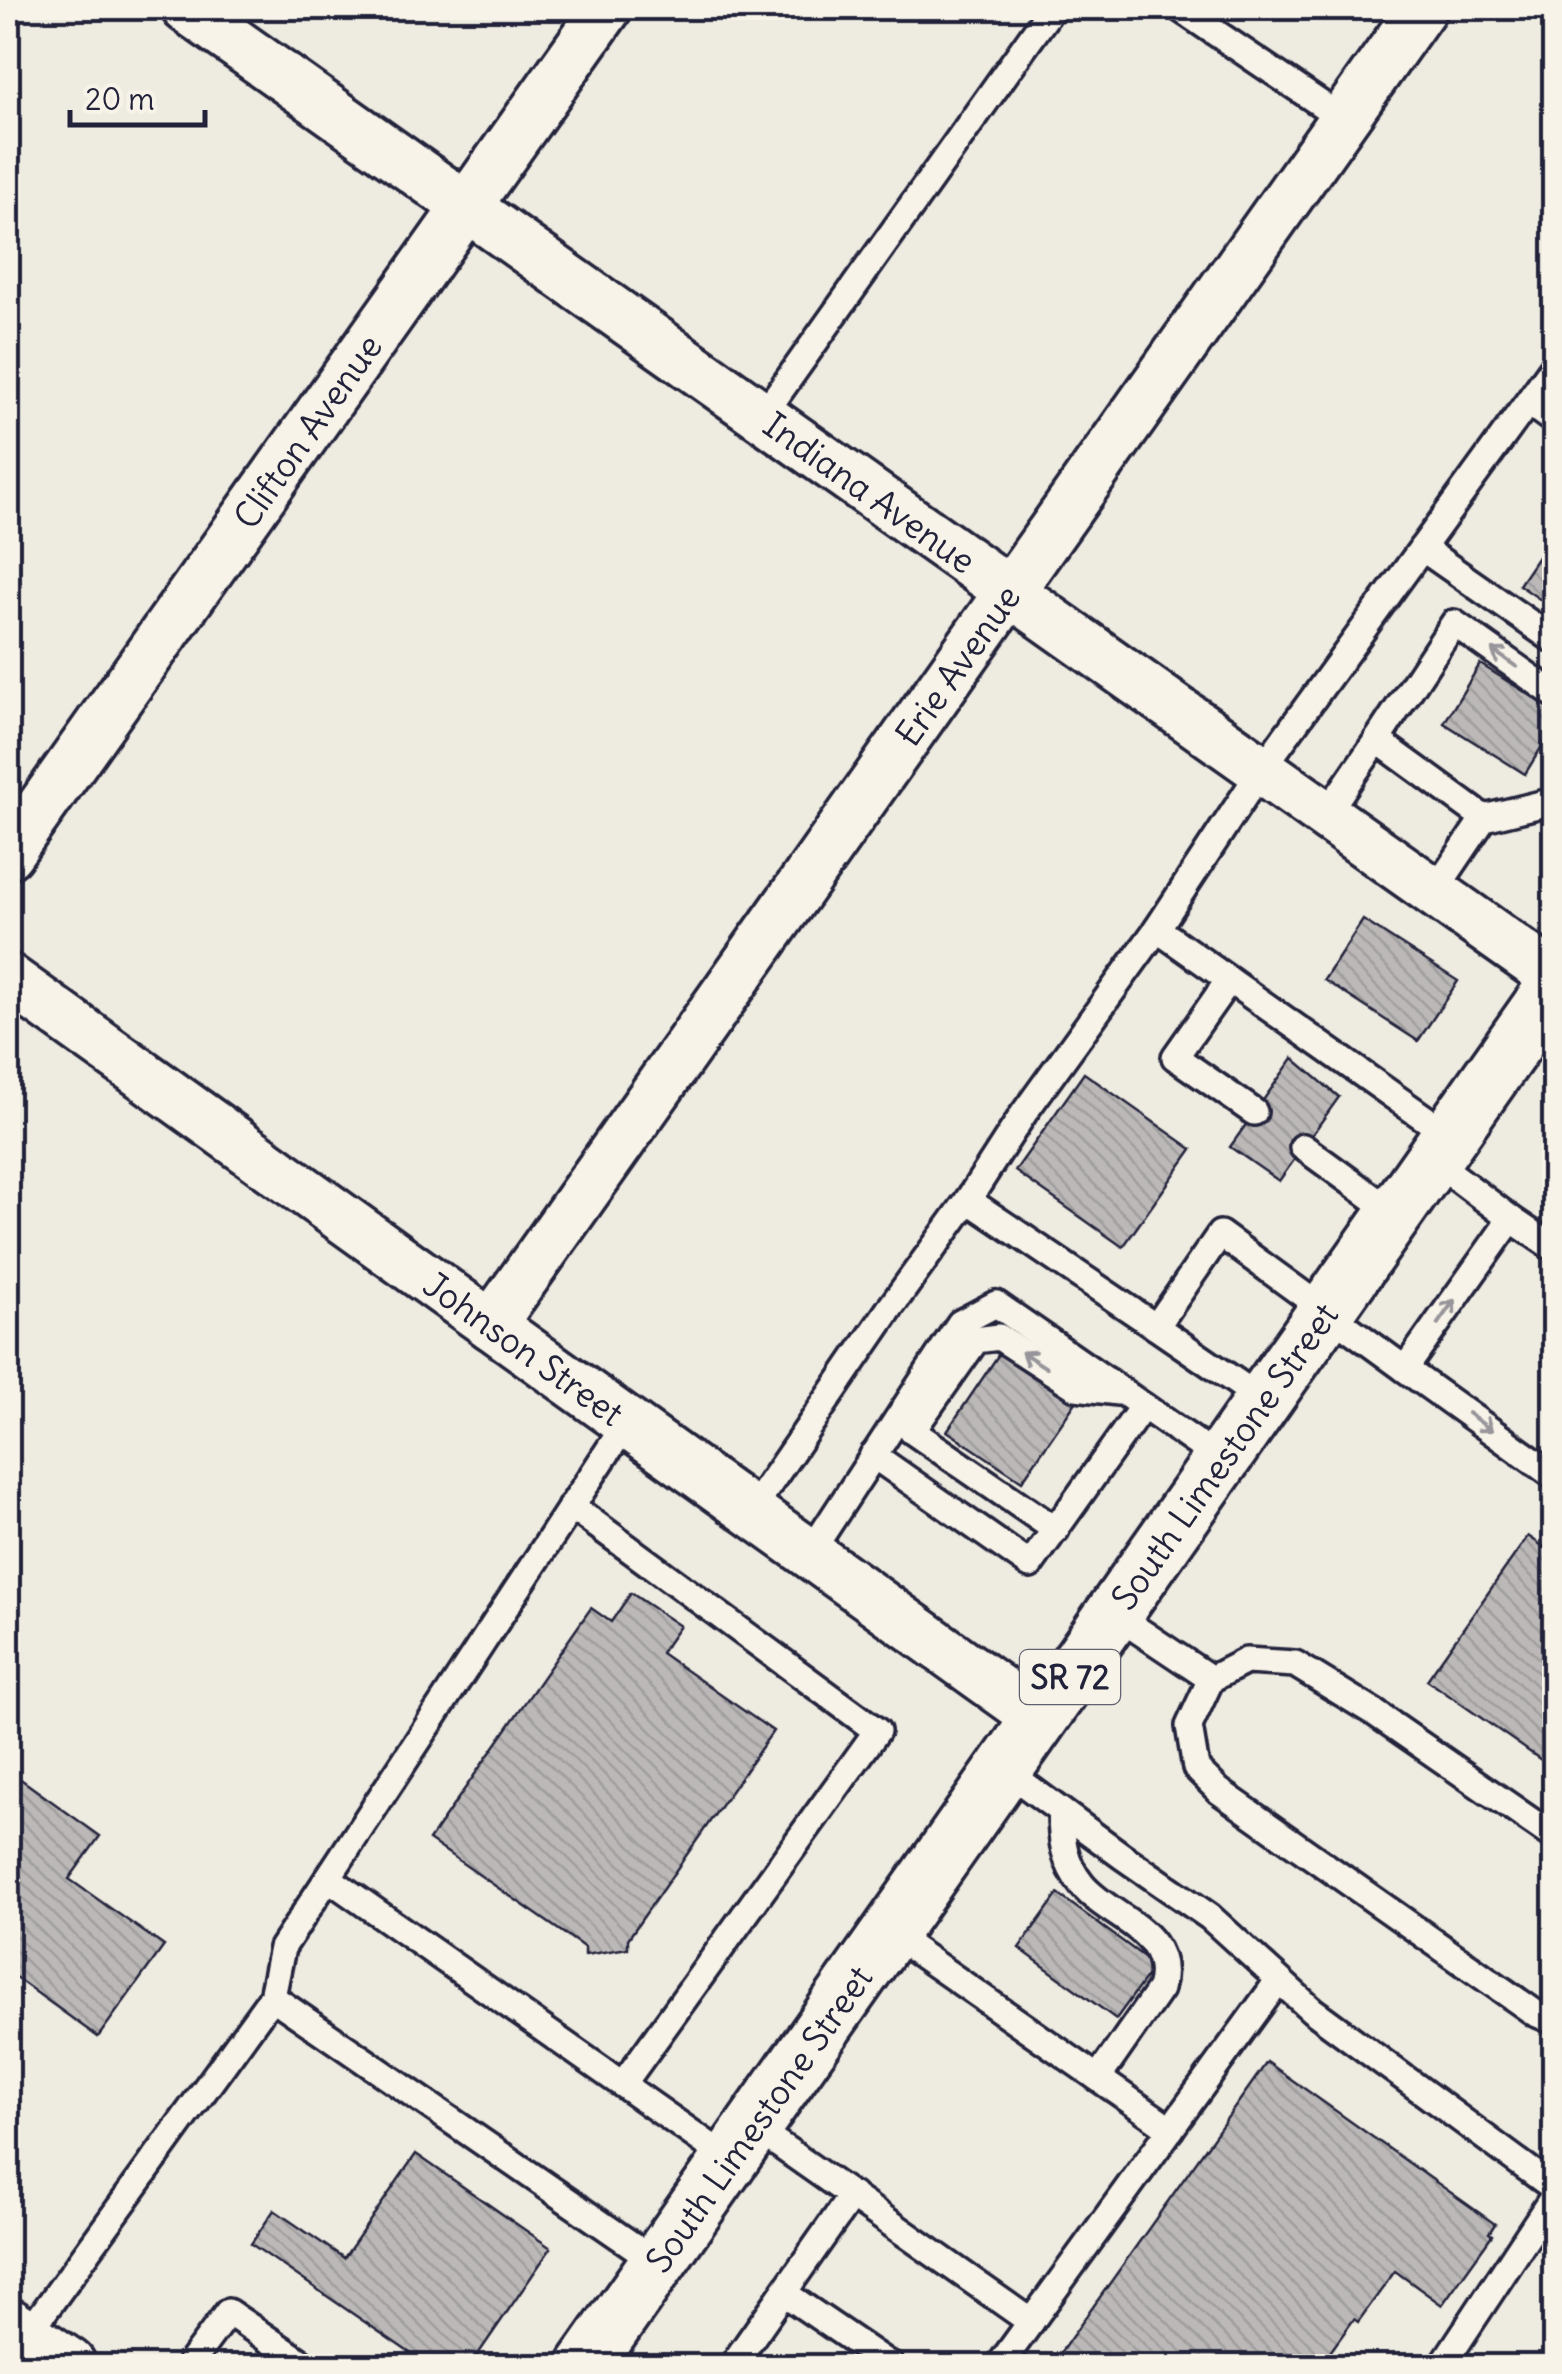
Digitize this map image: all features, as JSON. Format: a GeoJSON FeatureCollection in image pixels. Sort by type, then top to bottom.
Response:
{"type":"FeatureCollection","features":[{"type":"Feature","properties":{"kind":"main road","name":"South Limestone Street"},"geometry":{"type":"LineString","coordinates":[[585,2366],[1554,987]]}},
{"type":"Feature","properties":{"kind":"street","name":"Indiana Avenue"},"geometry":{"type":"LineString","coordinates":[[186,8],[1554,977]]}},
{"type":"Feature","properties":{"kind":"street","name":"Clifton Avenue"},"geometry":{"type":"LineString","coordinates":[[8,854],[607,8]]}},
{"type":"Feature","properties":{"kind":"street","name":"Erie Avenue"},"geometry":{"type":"LineString","coordinates":[[492,1326],[1422,8]]}},
{"type":"Feature","properties":{"kind":"street","name":"Johnson Street"},"geometry":{"type":"LineString","coordinates":[[8,978],[1040,1719]]}},
{"type":"Feature","properties":{"kind":"lane"},"geometry":{"type":"LineString","coordinates":[[763,415],[1052,8]]}},
{"type":"Feature","properties":{"kind":"lane"},"geometry":{"type":"LineString","coordinates":[[1179,8],[1343,120]]}},
{"type":"Feature","properties":{"kind":"lane"},"geometry":{"type":"LineString","coordinates":[[751,1511],[968,1200],[1024,1113],[1156,929],[1262,769],[1554,366]]}},
{"type":"Feature","properties":{"kind":"lane"},"geometry":{"type":"LineString","coordinates":[[1529,403],[1554,421]]}},
{"type":"Feature","properties":{"kind":"lane"},"geometry":{"type":"LineString","coordinates":[[1422,548],[1554,640]]}},
{"type":"Feature","properties":{"kind":"lane"},"geometry":{"type":"LineString","coordinates":[[1326,814],[1454,622],[1554,694]]}},
{"type":"Feature","properties":{"kind":"lane"},"geometry":{"type":"LineString","coordinates":[[1377,740],[1484,818]]}},
{"type":"Feature","properties":{"kind":"lane"},"geometry":{"type":"LineString","coordinates":[[1434,892],[1484,818],[1554,801]]}},
{"type":"Feature","properties":{"kind":"lane"},"geometry":{"type":"LineString","coordinates":[[1156,929],[1229,980],[1442,1148],[1511,1219],[1554,1248]]}},
{"type":"Feature","properties":{"kind":"lane"},"geometry":{"type":"LineString","coordinates":[[1229,980],[1175,1057],[1254,1112]]}},
{"type":"Feature","properties":{"kind":"lane"},"geometry":{"type":"LineString","coordinates":[[1303,1147],[1395,1214]]}},
{"type":"Feature","properties":{"kind":"lane"},"geometry":{"type":"LineString","coordinates":[[968,1200],[1264,1401]]}},
{"type":"Feature","properties":{"kind":"lane"},"geometry":{"type":"LineString","coordinates":[[1405,1369],[1511,1219]]}},
{"type":"Feature","properties":{"kind":"lane"},"geometry":{"type":"LineString","coordinates":[[1156,1327],[1220,1234],[1554,1476]]}},
{"type":"Feature","properties":{"kind":"lane"},"geometry":{"type":"LineString","coordinates":[[810,1553],[960,1323],[996,1304],[1221,1460]]}},
{"type":"Feature","properties":{"kind":"lane"},"geometry":{"type":"LineString","coordinates":[[1056,1530],[912,1431],[976,1340],[998,1338],[1076,1387],[1133,1399]]}},
{"type":"Feature","properties":{"kind":"lane"},"geometry":{"type":"LineString","coordinates":[[873,1455],[1030,1565],[1056,1530],[1133,1399]]}},
{"type":"Feature","properties":{"kind":"lane"},"geometry":{"type":"LineString","coordinates":[[33,2344],[272,1996],[282,1948],[626,1422]]}},
{"type":"Feature","properties":{"kind":"lane"},"geometry":{"type":"LineString","coordinates":[[572,1506],[877,1731],[623,2084]]}},
{"type":"Feature","properties":{"kind":"lane"},"geometry":{"type":"LineString","coordinates":[[1114,1614],[1210,1679]]}},
{"type":"Feature","properties":{"kind":"lane"},"geometry":{"type":"LineString","coordinates":[[1554,1836],[1375,1713],[1295,1664],[1246,1661],[1210,1679],[1189,1726],[1196,1768],[1220,1792],[1554,2021]]}},
{"type":"Feature","properties":{"kind":"lane"},"geometry":{"type":"LineString","coordinates":[[1005,1770],[1210,1917],[1312,2010],[1554,2188]]}},
{"type":"Feature","properties":{"kind":"lane"},"geometry":{"type":"LineString","coordinates":[[1061,1812],[1062,1849],[1082,1885],[1136,1926],[1162,1958],[1160,1989],[1098,2078]]}},
{"type":"Feature","properties":{"kind":"lane"},"geometry":{"type":"LineString","coordinates":[[328,1878],[623,2084],[852,2195],[1031,2322]]}},
{"type":"Feature","properties":{"kind":"lane"},"geometry":{"type":"LineString","coordinates":[[890,1933],[1171,2129]]}},
{"type":"Feature","properties":{"kind":"lane"},"geometry":{"type":"LineString","coordinates":[[999,2366],[1278,1980]]}},
{"type":"Feature","properties":{"kind":"lane"},"geometry":{"type":"LineString","coordinates":[[272,1996],[658,2263]]}},
{"type":"Feature","properties":{"kind":"lane"},"geometry":{"type":"LineString","coordinates":[[732,2366],[852,2195]]}},
{"type":"Feature","properties":{"kind":"lane"},"geometry":{"type":"LineString","coordinates":[[1442,2366],[1554,2196]]}},
{"type":"Feature","properties":{"kind":"lane"},"geometry":{"type":"LineString","coordinates":[[784,2293],[890,2366]]}},
{"type":"Feature","properties":{"kind":"lane"},"geometry":{"type":"LineString","coordinates":[[188,2366],[228,2312],[307,2366]]}},
{"type":"Feature","properties":{"kind":"building"},"geometry":{"type":"Polygon","coordinates":[[[1554,533],[1554,609],[1519,585],[1554,533]]]}},
{"type":"Feature","properties":{"kind":"building"},"geometry":{"type":"Polygon","coordinates":[[[1480,664],[1554,710],[1554,727],[1525,774],[1444,723],[1480,664]]]}},
{"type":"Feature","properties":{"kind":"building"},"geometry":{"type":"Polygon","coordinates":[[[1363,920],[1458,981],[1418,1041],[1324,980],[1363,920]]]}},
{"type":"Feature","properties":{"kind":"building"},"geometry":{"type":"Polygon","coordinates":[[[1293,1058],[1339,1097],[1279,1181],[1230,1147],[1293,1058]]]}},
{"type":"Feature","properties":{"kind":"building"},"geometry":{"type":"Polygon","coordinates":[[[1084,1073],[1192,1149],[1123,1247],[1015,1171],[1084,1073]]]}},
{"type":"Feature","properties":{"kind":"building"},"geometry":{"type":"Polygon","coordinates":[[[1001,1351],[1076,1402],[1022,1481],[947,1431],[1001,1351]]]}},
{"type":"Feature","properties":{"kind":"building"},"geometry":{"type":"Polygon","coordinates":[[[1528,1536],[1554,1554],[1554,1769],[1427,1680],[1528,1536]]]}},
{"type":"Feature","properties":{"kind":"building"},"geometry":{"type":"Polygon","coordinates":[[[631,1593],[680,1626],[661,1653],[773,1731],[628,1939],[628,1948],[585,1955],[585,1948],[429,1840],[591,1608],[611,1622],[631,1593]]]}},
{"type":"Feature","properties":{"kind":"building"},"geometry":{"type":"Polygon","coordinates":[[[8,1770],[100,1836],[69,1879],[164,1946],[98,2037],[8,1972],[8,1770]]]}},
{"type":"Feature","properties":{"kind":"building"},"geometry":{"type":"Polygon","coordinates":[[[1058,1894],[1155,1965],[1116,2019],[1019,1948],[1058,1894]]]}},
{"type":"Feature","properties":{"kind":"building"},"geometry":{"type":"Polygon","coordinates":[[[1267,2062],[1495,2224],[1489,2233],[1492,2235],[1442,2305],[1395,2271],[1320,2366],[1051,2366],[1267,2062]]]}},
{"type":"Feature","properties":{"kind":"building"},"geometry":{"type":"Polygon","coordinates":[[[416,2154],[551,2248],[470,2366],[429,2366],[251,2244],[274,2210],[344,2258],[416,2154]]]}}]}
